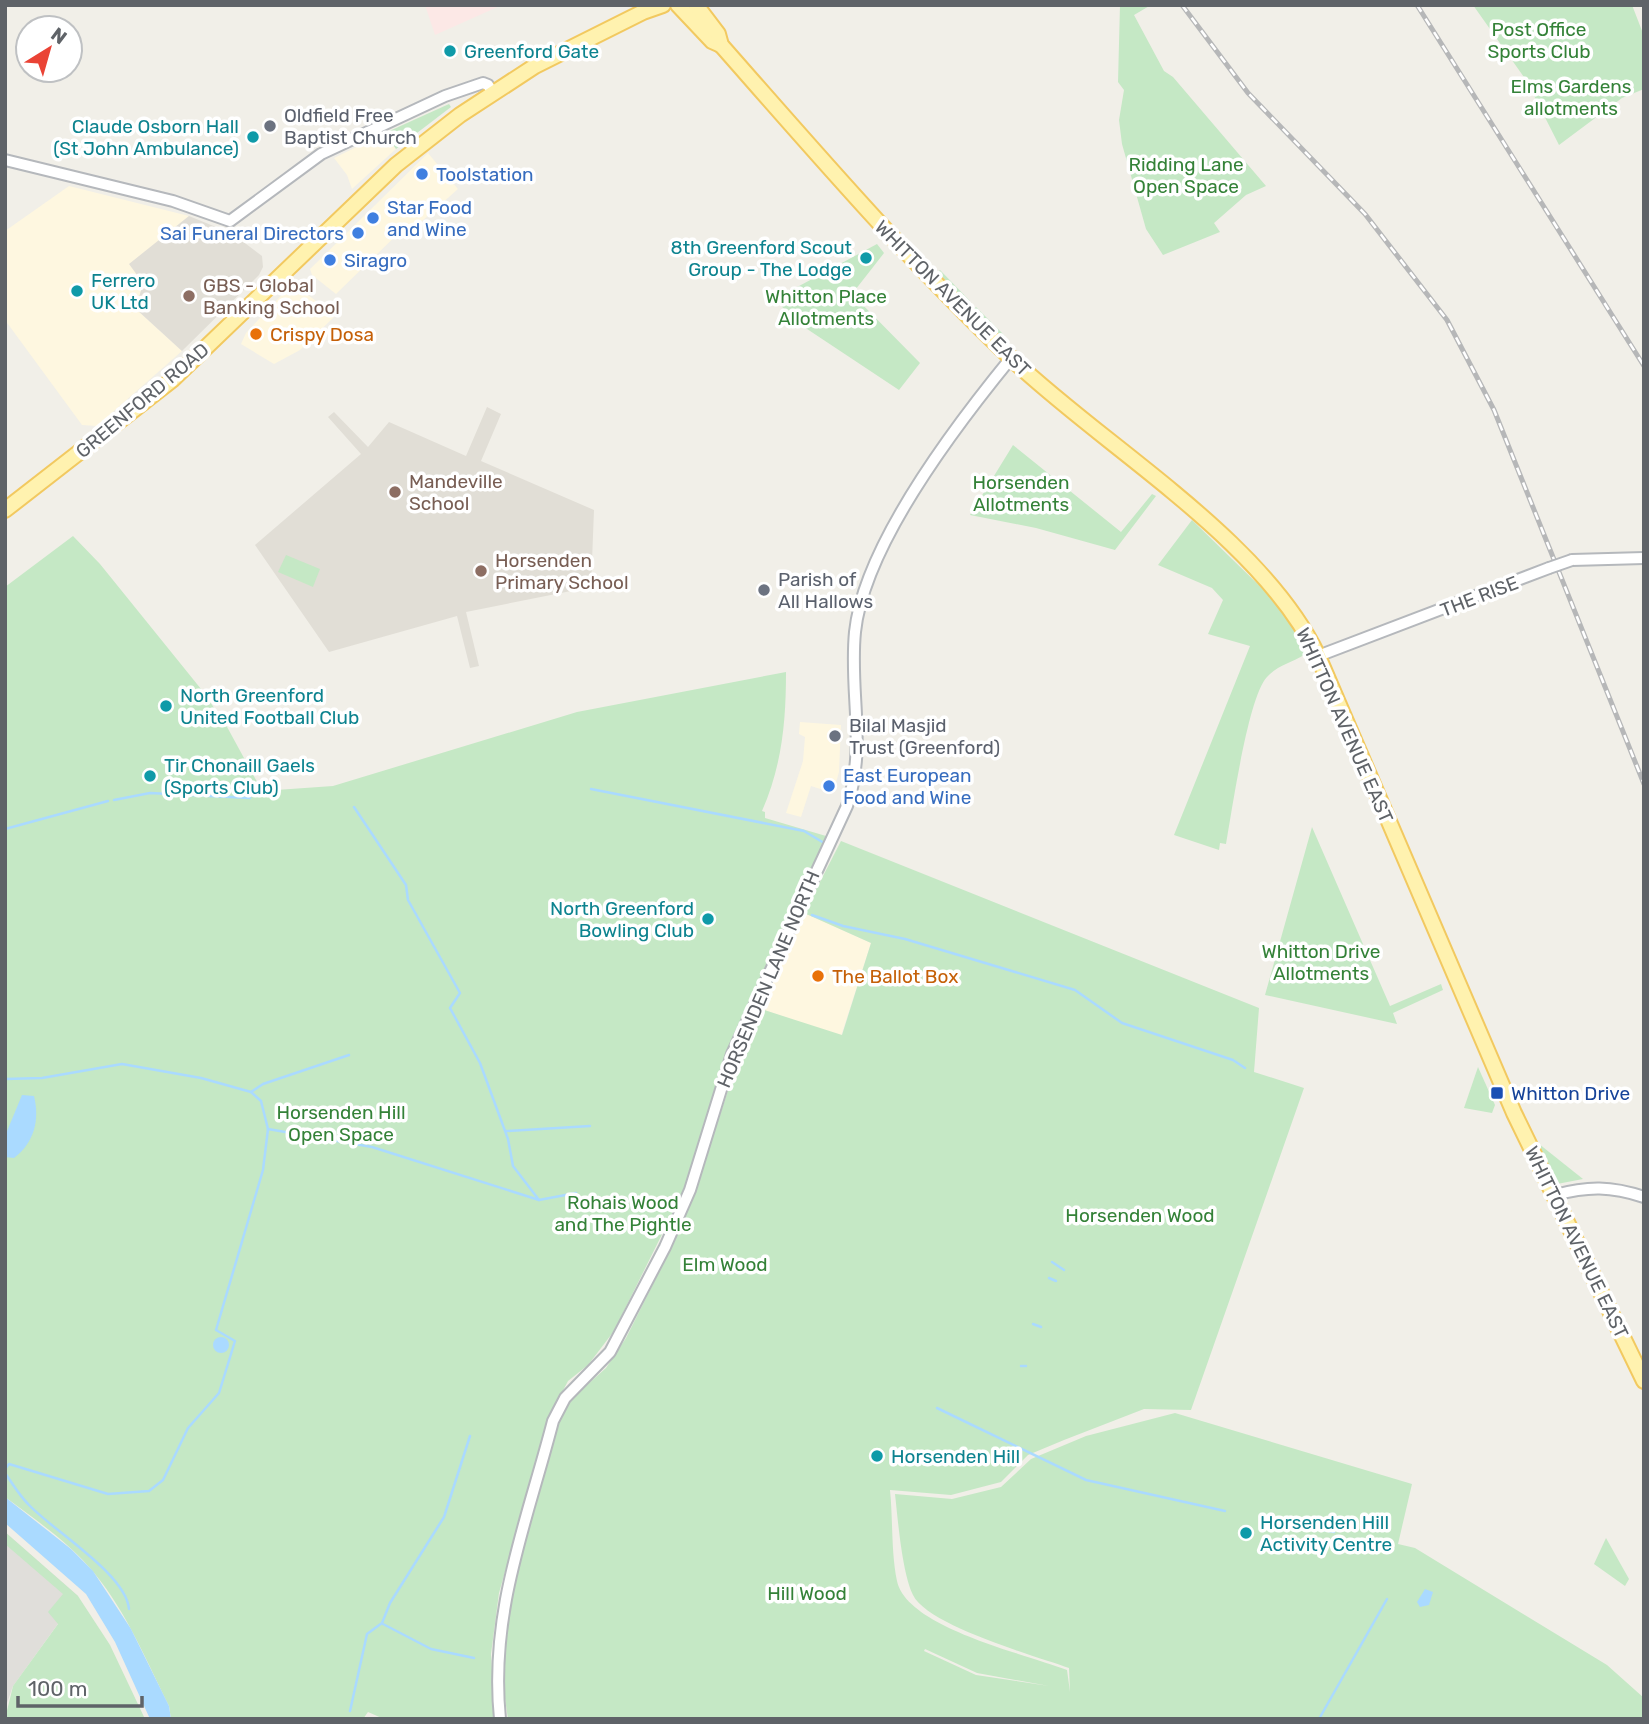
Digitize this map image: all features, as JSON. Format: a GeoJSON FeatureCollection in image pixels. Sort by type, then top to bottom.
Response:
{"type":"FeatureCollection","features":[{"type":"Feature","properties":{"kind":"main road","name":"GREENFORD ROAD"},"geometry":{"type":"LineString","coordinates":[[5,510],[172,380],[396,164],[488,88],[646,8],[663,5]]}},
{"type":"Feature","properties":{"kind":"main road","name":"WHITTON AVENUE EAST"},"geometry":{"type":"LineString","coordinates":[[678,5],[712,41],[721,45],[904,251],[1011,358],[1066,408],[1193,510],[1294,613],[1318,656],[1514,1113],[1644,1381]]}},
{"type":"Feature","properties":{"kind":"main road","name":"WHITTON AVENUE EAST"},"geometry":{"type":"LineString","coordinates":[[696,5],[718,34],[721,45]]}},
{"type":"Feature","properties":{"kind":"street"},"geometry":{"type":"LineString","coordinates":[[5,160],[173,201],[230,221],[321,154],[445,96],[488,88]]}},
{"type":"Feature","properties":{"kind":"street","name":"HORSENDEN LANE NORTH"},"geometry":{"type":"LineString","coordinates":[[499,1719],[495,1668],[505,1595],[553,1421],[565,1398],[610,1352],[665,1247],[690,1190],[732,1054],[851,793],[859,735],[855,654],[857,616],[880,556],[900,516],[953,431],[1011,358]]}},
{"type":"Feature","properties":{"kind":"street","name":"THE RISE"},"geometry":{"type":"LineString","coordinates":[[1318,656],[1572,560],[1643,558]]}},
{"type":"Feature","properties":{"kind":"street"},"geometry":{"type":"LineString","coordinates":[[1555,1195],[1587,1186],[1604,1186],[1644,1197]]}},
{"type":"Feature","properties":{"kind":"shaded area"},"geometry":{"type":"Polygon","coordinates":[[[425,5],[502,5],[435,35],[425,5]]]}},
{"type":"Feature","properties":{"kind":"shaded area"},"geometry":{"type":"Polygon","coordinates":[[[385,133],[396,149],[352,189],[347,175],[334,158],[385,133]]]}},
{"type":"Feature","properties":{"kind":"shaded area"},"geometry":{"type":"Polygon","coordinates":[[[428,153],[458,189],[411,231],[406,226],[336,294],[312,275],[310,269],[428,153]]]}},
{"type":"Feature","properties":{"kind":"shaded area"},"geometry":{"type":"Polygon","coordinates":[[[69,186],[189,216],[130,264],[143,283],[136,309],[182,351],[97,426],[82,425],[5,320],[5,231],[69,186]]]}},
{"type":"Feature","properties":{"kind":"shaded area","name":"GBS - Global Banking School"},"geometry":{"type":"Polygon","coordinates":[[[189,216],[233,234],[262,256],[263,267],[259,275],[182,351],[136,309],[143,283],[129,264],[189,216]]]}},
{"type":"Feature","properties":{"kind":"shaded area"},"geometry":{"type":"Polygon","coordinates":[[[290,286],[295,286],[336,315],[300,350],[274,364],[241,344],[246,333],[290,286]]]}},
{"type":"Feature","properties":{"kind":"shaded area"},"geometry":{"type":"Polygon","coordinates":[[[487,407],[501,414],[481,461],[594,510],[591,587],[466,612],[479,666],[470,668],[457,616],[329,652],[255,545],[361,454],[328,417],[334,412],[368,447],[389,422],[466,456],[487,407]]]}},
{"type":"Feature","properties":{"kind":"shaded area"},"geometry":{"type":"Polygon","coordinates":[[[800,722],[841,725],[839,772],[833,793],[811,786],[801,817],[786,813],[803,761],[805,737],[799,734],[800,722]]]}},
{"type":"Feature","properties":{"kind":"shaded area","name":"The Ballot Box"},"geometry":{"type":"Polygon","coordinates":[[[804,913],[871,943],[841,1036],[761,1009],[804,913]]]}},
{"type":"Feature","properties":{"kind":"shaded area"},"geometry":{"type":"Polygon","coordinates":[[[5,1532],[78,1596],[13,1686],[5,1709],[5,1532]]]}},
{"type":"Feature","properties":{"kind":"green space","name":"Ridding Lane Open Space"},"geometry":{"type":"Polygon","coordinates":[[[1120,5],[1151,5],[1134,15],[1164,71],[1173,77],[1266,186],[1246,195],[1214,223],[1220,232],[1163,255],[1146,229],[1122,144],[1119,120],[1124,90],[1118,82],[1120,5]]]}},
{"type":"Feature","properties":{"kind":"green space"},"geometry":{"type":"Polygon","coordinates":[[[1473,5],[1632,5],[1644,36],[1644,89],[1622,98],[1559,145],[1526,80],[1473,5]]]}},
{"type":"Feature","properties":{"kind":"green space"},"geometry":{"type":"Polygon","coordinates":[[[449,104],[451,107],[396,149],[385,133],[449,104]]]}},
{"type":"Feature","properties":{"kind":"green space","name":"Whitton Place Allotments"},"geometry":{"type":"Polygon","coordinates":[[[877,244],[884,253],[852,294],[920,363],[899,390],[795,321],[775,299],[877,244]]]}},
{"type":"Feature","properties":{"kind":"green space"},"geometry":{"type":"Polygon","coordinates":[[[940,270],[970,301],[966,305],[945,284],[947,282],[938,272],[940,270]]]}},
{"type":"Feature","properties":{"kind":"green space"},"geometry":{"type":"Polygon","coordinates":[[[976,307],[1005,336],[1001,340],[972,311],[976,307]]]}},
{"type":"Feature","properties":{"kind":"green space","name":"Horsenden Allotments"},"geometry":{"type":"Polygon","coordinates":[[[1013,445],[1121,532],[1152,494],[1156,496],[1115,550],[1036,528],[970,515],[1013,445]]]}},
{"type":"Feature","properties":{"kind":"green space"},"geometry":{"type":"Polygon","coordinates":[[[1192,520],[1272,598],[1305,643],[1304,655],[1271,673],[1260,689],[1247,730],[1226,844],[1220,843],[1219,850],[1174,835],[1250,646],[1208,634],[1223,600],[1212,588],[1158,565],[1192,520]]]}},
{"type":"Feature","properties":{"kind":"green space","name":"Horsenden Hill Open Space"},"geometry":{"type":"Polygon","coordinates":[[[73,536],[100,564],[201,689],[226,725],[262,791],[333,786],[577,712],[786,672],[782,743],[762,811],[765,812],[765,818],[826,836],[729,1052],[685,1188],[614,1331],[588,1365],[568,1381],[548,1419],[499,1593],[491,1654],[495,1719],[384,1719],[368,1712],[363,1719],[171,1719],[169,1706],[127,1621],[106,1589],[86,1563],[5,1497],[5,587],[73,536]]]}},
{"type":"Feature","properties":{"kind":"green space"},"geometry":{"type":"Polygon","coordinates":[[[286,555],[320,569],[313,587],[278,572],[286,555]]]}},
{"type":"Feature","properties":{"kind":"green space","name":"Whitton Drive Allotments"},"geometry":{"type":"Polygon","coordinates":[[[1312,827],[1390,1006],[1441,984],[1443,990],[1393,1013],[1397,1024],[1265,995],[1312,827]]]}},
{"type":"Feature","properties":{"kind":"green space"},"geometry":{"type":"Polygon","coordinates":[[[841,841],[1259,1008],[1254,1072],[1304,1088],[1191,1410],[1144,1409],[1028,1455],[1001,1482],[951,1495],[890,1490],[895,1570],[905,1598],[944,1626],[1067,1670],[1070,1692],[1069,1668],[960,1629],[923,1607],[913,1595],[906,1573],[895,1494],[952,1499],[1001,1487],[1031,1459],[1086,1436],[1175,1413],[1412,1484],[1398,1544],[1415,1548],[1607,1665],[1644,1698],[1644,1719],[508,1719],[500,1664],[507,1612],[520,1552],[548,1463],[557,1422],[569,1401],[606,1368],[626,1338],[670,1250],[695,1191],[740,1054],[761,1009],[842,1035],[871,943],[804,913],[841,841]],[[925,1649],[924,1651],[976,1675],[1049,1686],[977,1673],[925,1649]]]}},
{"type":"Feature","properties":{"kind":"green space"},"geometry":{"type":"Polygon","coordinates":[[[1478,1067],[1495,1105],[1492,1113],[1464,1108],[1478,1067]]]}},
{"type":"Feature","properties":{"kind":"green space"},"geometry":{"type":"Polygon","coordinates":[[[1534,1140],[1583,1179],[1557,1184],[1534,1140]]]}},
{"type":"Feature","properties":{"kind":"green space"},"geometry":{"type":"Polygon","coordinates":[[[5,1532],[78,1596],[110,1645],[145,1719],[5,1719],[13,1686],[58,1624],[48,1612],[63,1594],[5,1544],[5,1532]]]}},
{"type":"Feature","properties":{"kind":"green space"},"geometry":{"type":"Polygon","coordinates":[[[1606,1538],[1629,1579],[1625,1586],[1594,1564],[1606,1538]]]}},
{"type":"Feature","properties":{"kind":"water"},"geometry":{"type":"Polygon","coordinates":[[[22,1095],[34,1096],[34,1130],[21,1152],[14,1158],[5,1157],[5,1136],[22,1095]]]}},
{"type":"Feature","properties":{"kind":"water"},"geometry":{"type":"Polygon","coordinates":[[[218,1337],[224,1337],[229,1345],[227,1351],[218,1353],[213,1348],[213,1342],[218,1337]]]}},
{"type":"Feature","properties":{"kind":"water"},"geometry":{"type":"Polygon","coordinates":[[[5,1497],[71,1549],[93,1571],[131,1629],[169,1706],[171,1719],[150,1719],[115,1642],[86,1594],[5,1523],[5,1497]]]}},
{"type":"Feature","properties":{"kind":"water"},"geometry":{"type":"Polygon","coordinates":[[[1425,1589],[1433,1592],[1429,1605],[1420,1607],[1417,1602],[1425,1589]]]}},
{"type":"Feature","properties":{"kind":"waterway"},"geometry":{"type":"LineString","coordinates":[[591,789],[804,831],[824,843],[821,849]]}},
{"type":"Feature","properties":{"kind":"waterway"},"geometry":{"type":"LineString","coordinates":[[114,800],[150,793],[250,798]]}},
{"type":"Feature","properties":{"kind":"waterway"},"geometry":{"type":"LineString","coordinates":[[5,829],[108,801]]}},
{"type":"Feature","properties":{"kind":"waterway"},"geometry":{"type":"LineString","coordinates":[[354,807],[406,885],[408,900],[460,993],[450,1008],[480,1063],[508,1139],[513,1166],[539,1200]]}},
{"type":"Feature","properties":{"kind":"waterway"},"geometry":{"type":"LineString","coordinates":[[812,915],[843,926],[905,939],[1075,990],[1122,1023],[1233,1060],[1245,1068]]}},
{"type":"Feature","properties":{"kind":"waterway"},"geometry":{"type":"LineString","coordinates":[[5,1079],[42,1078],[122,1064],[201,1078],[251,1092],[263,1084],[349,1055]]}},
{"type":"Feature","properties":{"kind":"waterway"},"geometry":{"type":"LineString","coordinates":[[5,1469],[9,1464],[108,1494],[149,1491],[163,1480],[188,1428],[219,1393],[235,1341],[216,1330],[263,1170],[268,1129],[261,1101],[251,1092]]}},
{"type":"Feature","properties":{"kind":"waterway"},"geometry":{"type":"LineString","coordinates":[[506,1131],[590,1126]]}},
{"type":"Feature","properties":{"kind":"waterway"},"geometry":{"type":"LineString","coordinates":[[268,1129],[372,1147],[539,1200],[576,1193]]}},
{"type":"Feature","properties":{"kind":"waterway"},"geometry":{"type":"LineString","coordinates":[[1052,1262],[1064,1270]]}},
{"type":"Feature","properties":{"kind":"waterway"},"geometry":{"type":"LineString","coordinates":[[1049,1278],[1056,1281]]}},
{"type":"Feature","properties":{"kind":"waterway"},"geometry":{"type":"LineString","coordinates":[[1033,1324],[1041,1327]]}},
{"type":"Feature","properties":{"kind":"waterway"},"geometry":{"type":"LineString","coordinates":[[1021,1366],[1026,1366]]}},
{"type":"Feature","properties":{"kind":"waterway"},"geometry":{"type":"LineString","coordinates":[[937,1408],[1086,1480],[1225,1511]]}},
{"type":"Feature","properties":{"kind":"waterway"},"geometry":{"type":"LineString","coordinates":[[350,1711],[367,1634],[382,1623],[390,1603],[444,1517],[470,1436]]}},
{"type":"Feature","properties":{"kind":"waterway"},"geometry":{"type":"LineString","coordinates":[[5,1473],[39,1515],[86,1553],[115,1581],[125,1596],[129,1609]]}},
{"type":"Feature","properties":{"kind":"waterway"},"geometry":{"type":"LineString","coordinates":[[1273,1520],[1334,1532]]}},
{"type":"Feature","properties":{"kind":"waterway"},"geometry":{"type":"LineString","coordinates":[[1319,1719],[1387,1599]]}},
{"type":"Feature","properties":{"kind":"waterway"},"geometry":{"type":"LineString","coordinates":[[383,1624],[431,1649],[474,1658]]}},
{"type":"Feature","properties":{"kind":"railway"},"geometry":{"type":"LineString","coordinates":[[1182,5],[1248,93],[1365,214],[1447,320],[1494,410],[1644,784]]}},
{"type":"Feature","properties":{"kind":"railway"},"geometry":{"type":"LineString","coordinates":[[1417,5],[1644,366]]}},
{"type":"Feature","properties":{"kind":"place","name":"Greenford Gate"},"geometry":{"type":"Point","coordinates":[450,51]}},
{"type":"Feature","properties":{"kind":"place","name":"Oldfield Free Baptist Church"},"geometry":{"type":"Point","coordinates":[270,126]}},
{"type":"Feature","properties":{"kind":"place","name":"Claude Osborn Hall (St John Ambulance)"},"geometry":{"type":"Point","coordinates":[253,137]}},
{"type":"Feature","properties":{"kind":"place","name":"Toolstation"},"geometry":{"type":"Point","coordinates":[422,174]}},
{"type":"Feature","properties":{"kind":"place","name":"Star Food and Wine"},"geometry":{"type":"Point","coordinates":[373,218]}},
{"type":"Feature","properties":{"kind":"place","name":"Sai Funeral Directors"},"geometry":{"type":"Point","coordinates":[358,233]}},
{"type":"Feature","properties":{"kind":"place","name":"8th Greenford Scout Group - The Lodge"},"geometry":{"type":"Point","coordinates":[866,258]}},
{"type":"Feature","properties":{"kind":"place","name":"Siragro"},"geometry":{"type":"Point","coordinates":[330,260]}},
{"type":"Feature","properties":{"kind":"place","name":"Ferrero UK Ltd"},"geometry":{"type":"Point","coordinates":[77,291]}},
{"type":"Feature","properties":{"kind":"place","name":"GBS - Global Banking School"},"geometry":{"type":"Point","coordinates":[189,296]}},
{"type":"Feature","properties":{"kind":"place","name":"Crispy Dosa"},"geometry":{"type":"Point","coordinates":[256,334]}},
{"type":"Feature","properties":{"kind":"place","name":"Mandeville School"},"geometry":{"type":"Point","coordinates":[395,492]}},
{"type":"Feature","properties":{"kind":"place","name":"Horsenden Primary School"},"geometry":{"type":"Point","coordinates":[481,571]}},
{"type":"Feature","properties":{"kind":"place","name":"Parish of All Hallows"},"geometry":{"type":"Point","coordinates":[764,590]}},
{"type":"Feature","properties":{"kind":"place","name":"North Greenford United Football Club"},"geometry":{"type":"Point","coordinates":[166,706]}},
{"type":"Feature","properties":{"kind":"place","name":"Bilal Masjid Trust (Greenford)"},"geometry":{"type":"Point","coordinates":[835,736]}},
{"type":"Feature","properties":{"kind":"place","name":"Tir Chonaill Gaels (Sports Club)"},"geometry":{"type":"Point","coordinates":[150,776]}},
{"type":"Feature","properties":{"kind":"place","name":"East European Food and Wine"},"geometry":{"type":"Point","coordinates":[829,786]}},
{"type":"Feature","properties":{"kind":"place","name":"North Greenford Bowling Club"},"geometry":{"type":"Point","coordinates":[708,919]}},
{"type":"Feature","properties":{"kind":"place","name":"The Ballot Box"},"geometry":{"type":"Point","coordinates":[818,976]}},
{"type":"Feature","properties":{"kind":"place","name":"Whitton Drive"},"geometry":{"type":"Point","coordinates":[1497,1093]}},
{"type":"Feature","properties":{"kind":"place","name":"Horsenden Hill"},"geometry":{"type":"Point","coordinates":[877,1456]}},
{"type":"Feature","properties":{"kind":"place","name":"Horsenden Hill Activity Centre"},"geometry":{"type":"Point","coordinates":[1246,1533]}},
{"type":"Feature","properties":{"kind":"park label","name":"Post Office Sports Club"},"geometry":{"type":"Point","coordinates":[1539,40]}},
{"type":"Feature","properties":{"kind":"park label","name":"Elms Gardens allotments"},"geometry":{"type":"Point","coordinates":[1571,97]}},
{"type":"Feature","properties":{"kind":"park label","name":"Rohais Wood and The Pightle"},"geometry":{"type":"Point","coordinates":[623,1213]}},
{"type":"Feature","properties":{"kind":"park label","name":"Horsenden Wood"},"geometry":{"type":"Point","coordinates":[1140,1215]}},
{"type":"Feature","properties":{"kind":"park label","name":"Elm Wood"},"geometry":{"type":"Point","coordinates":[725,1264]}},
{"type":"Feature","properties":{"kind":"park label","name":"Hill Wood"},"geometry":{"type":"Point","coordinates":[807,1593]}}]}
